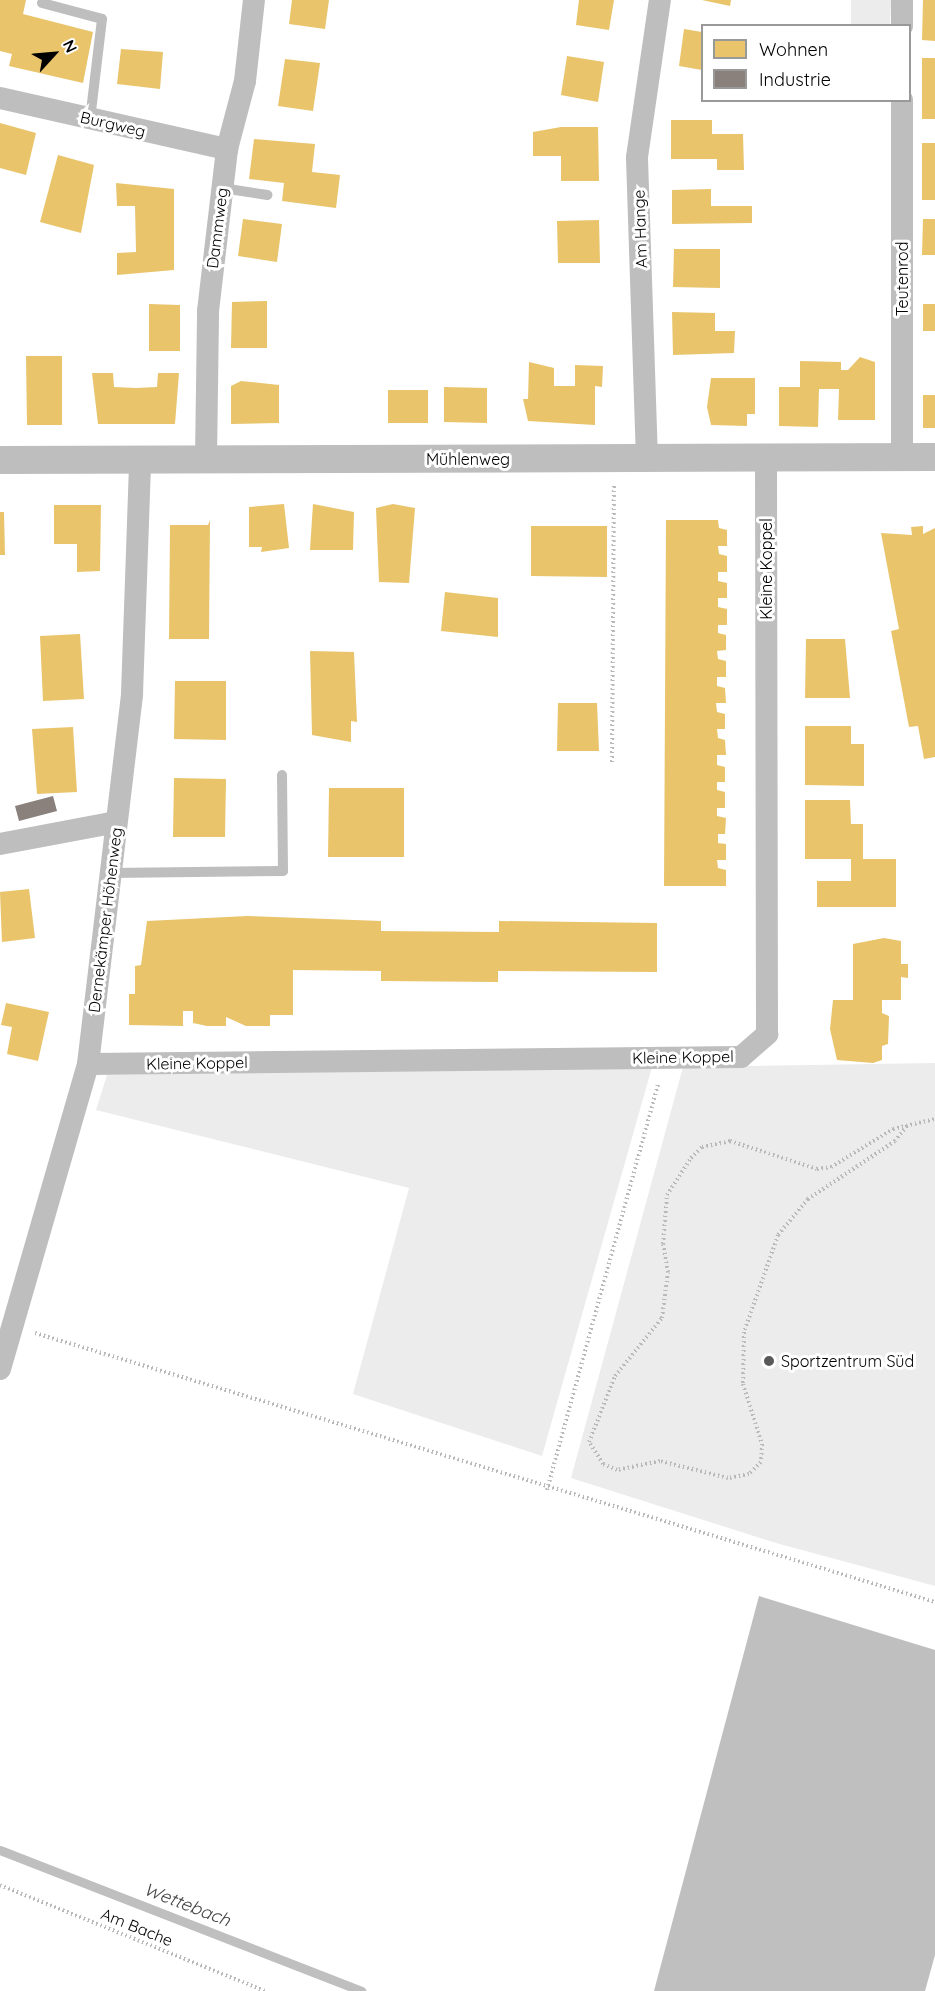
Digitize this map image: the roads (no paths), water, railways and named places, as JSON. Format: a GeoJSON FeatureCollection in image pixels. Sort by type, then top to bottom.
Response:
{"type":"FeatureCollection","features":[{"type":"Feature","properties":{"kind":"street","name":"Dammweg"},"geometry":{"type":"LineString","coordinates":[[206,459],[207,311],[226,148],[245,81],[254,0]]}},
{"type":"Feature","properties":{"kind":"street","name":"Am Hange"},"geometry":{"type":"LineString","coordinates":[[647,460],[637,158],[660,0]]}},
{"type":"Feature","properties":{"kind":"street"},"geometry":{"type":"LineString","coordinates":[[902,0],[902,24]]}},
{"type":"Feature","properties":{"kind":"street","name":"Burgweg"},"geometry":{"type":"LineString","coordinates":[[0,98],[226,148]]}},
{"type":"Feature","properties":{"kind":"street","name":"Teutenrod"},"geometry":{"type":"LineString","coordinates":[[902,102],[902,458]]}},
{"type":"Feature","properties":{"kind":"street","name":"Mühlenweg"},"geometry":{"type":"LineString","coordinates":[[0,460],[766,460],[935,457]]}},
{"type":"Feature","properties":{"kind":"street","name":"Dernekämper Höhenweg"},"geometry":{"type":"LineString","coordinates":[[0,1369],[7,1322],[88,1064],[132,694],[140,460]]}},
{"type":"Feature","properties":{"kind":"street","name":"Kleine Koppel"},"geometry":{"type":"LineString","coordinates":[[88,1064],[741,1057],[767,1034],[766,460]]}},
{"type":"Feature","properties":{"kind":"street"},"geometry":{"type":"LineString","coordinates":[[0,844],[116,822]]}},
{"type":"Feature","properties":{"kind":"lane"},"geometry":{"type":"LineString","coordinates":[[42,3],[102,19],[90,119]]}},
{"type":"Feature","properties":{"kind":"lane"},"geometry":{"type":"LineString","coordinates":[[222,188],[267,195]]}},
{"type":"Feature","properties":{"kind":"lane"},"geometry":{"type":"LineString","coordinates":[[111,873],[283,871],[282,775]]}},
{"type":"Feature","properties":{"kind":"waterway","name":"Wettebach"},"geometry":{"type":"LineString","coordinates":[[0,1850],[361,1991]]}},
{"type":"Feature","properties":{"kind":"place","name":"Sportzentrum Süd"},"geometry":{"type":"Point","coordinates":[769,1361]}}]}
